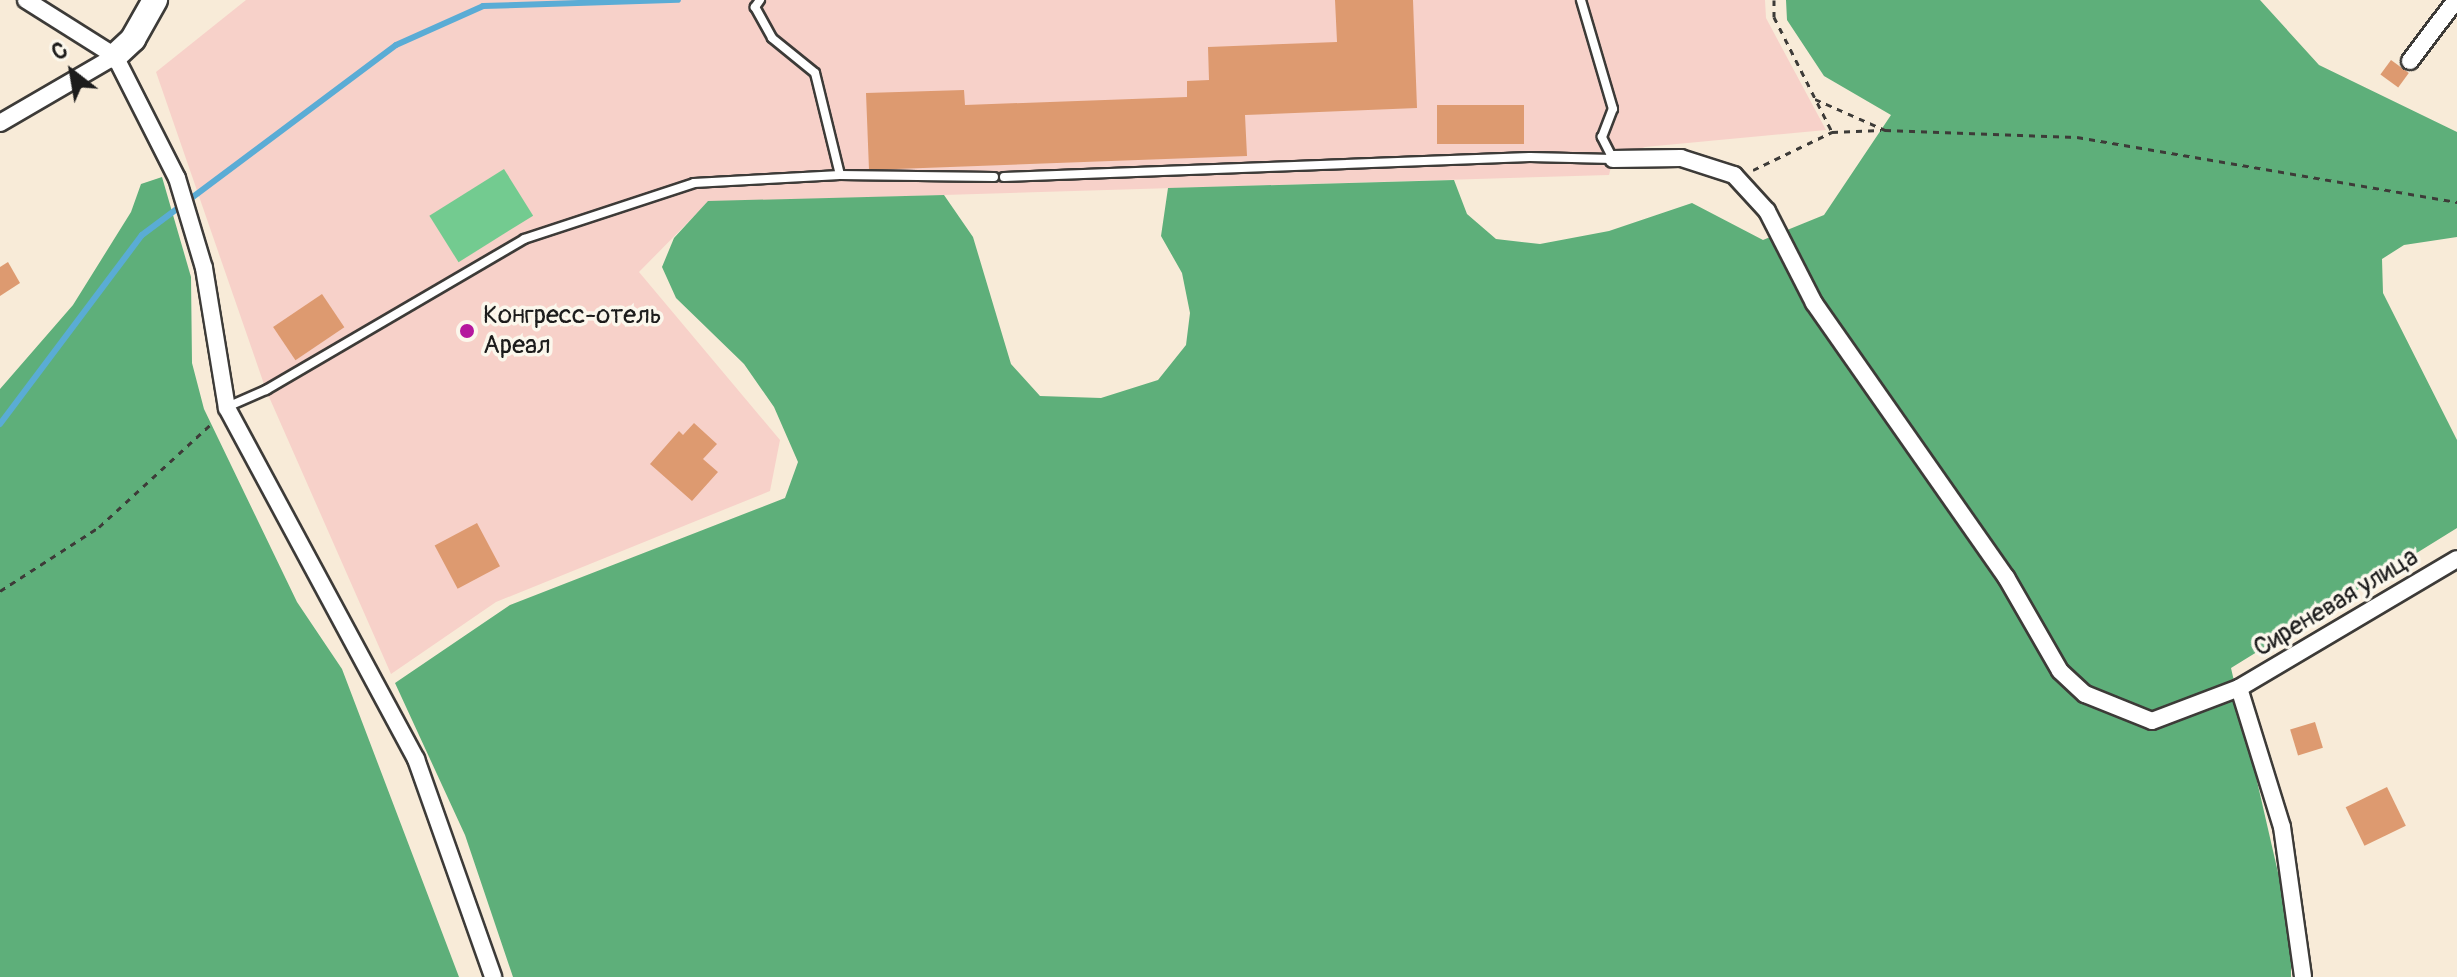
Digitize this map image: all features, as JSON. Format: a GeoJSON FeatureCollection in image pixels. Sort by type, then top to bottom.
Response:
{"type":"FeatureCollection","features":[{"type":"Feature","properties":{"kind":"street"},"geometry":{"type":"LineString","coordinates":[[26,0],[115,56],[177,178],[204,268],[227,408],[416,759],[493,977]]}},
{"type":"Feature","properties":{"kind":"street"},"geometry":{"type":"LineString","coordinates":[[0,123],[115,56],[133,39],[155,0]]}},
{"type":"Feature","properties":{"kind":"street"},"geometry":{"type":"LineString","coordinates":[[2410,61],[2456,0]]}},
{"type":"Feature","properties":{"kind":"street"},"geometry":{"type":"LineString","coordinates":[[1613,159],[1681,158],[1734,175]]}},
{"type":"Feature","properties":{"kind":"street","name":"Сиреневая улица"},"geometry":{"type":"LineString","coordinates":[[1734,175],[1767,211],[1814,303],[2006,577],[2060,671],[2085,694],[2152,721],[2239,688],[2457,559]]}},
{"type":"Feature","properties":{"kind":"street"},"geometry":{"type":"LineString","coordinates":[[2239,688],[2282,827],[2303,977]]}},
{"type":"Feature","properties":{"kind":"lane"},"geometry":{"type":"LineString","coordinates":[[760,0],[755,7],[772,38],[815,73],[840,175]]}},
{"type":"Feature","properties":{"kind":"lane"},"geometry":{"type":"LineString","coordinates":[[1004,177],[1530,157],[1613,159],[1602,137],[1613,109],[1581,0]]}},
{"type":"Feature","properties":{"kind":"lane"},"geometry":{"type":"LineString","coordinates":[[227,408],[266,390],[524,239],[694,183],[840,175],[994,177]]}},
{"type":"Feature","properties":{"kind":"path"},"geometry":{"type":"LineString","coordinates":[[1774,0],[1774,17],[1832,132]]}},
{"type":"Feature","properties":{"kind":"path"},"geometry":{"type":"LineString","coordinates":[[1815,99],[1885,130]]}},
{"type":"Feature","properties":{"kind":"path"},"geometry":{"type":"LineString","coordinates":[[1734,175],[1832,132],[1885,130],[2077,137],[2457,202]]}},
{"type":"Feature","properties":{"kind":"path"},"geometry":{"type":"LineString","coordinates":[[0,591],[99,527],[181,456],[227,408]]}},
{"type":"Feature","properties":{"kind":"shaded area","name":"Конгресс-отель Ареал"},"geometry":{"type":"Polygon","coordinates":[[[246,0],[1765,0],[1766,18],[1826,130],[1645,147],[1613,159],[1609,175],[708,202],[639,272],[780,440],[770,491],[496,602],[391,674],[266,390],[156,72],[246,0]]]}},
{"type":"Feature","properties":{"kind":"green space"},"geometry":{"type":"Polygon","coordinates":[[[1786,0],[2260,0],[2319,65],[2457,132],[2457,237],[2404,245],[2382,259],[2383,293],[2457,440],[2457,528],[2231,668],[2291,929],[2291,977],[513,977],[465,835],[395,683],[510,605],[785,498],[798,462],[774,407],[744,364],[676,298],[662,267],[674,238],[708,201],[944,195],[973,237],[1011,364],[1040,396],[1101,398],[1158,380],[1186,345],[1190,313],[1182,273],[1161,236],[1168,188],[1454,180],[1467,214],[1496,239],[1540,244],[1609,231],[1692,203],[1763,240],[1824,215],[1891,115],[1824,76],[1787,20],[1786,0]]]}},
{"type":"Feature","properties":{"kind":"green space"},"geometry":{"type":"Polygon","coordinates":[[[504,169],[533,216],[459,262],[429,216],[504,169]]]}},
{"type":"Feature","properties":{"kind":"green space"},"geometry":{"type":"Polygon","coordinates":[[[162,177],[191,277],[192,363],[204,409],[297,602],[342,669],[459,977],[0,977],[0,389],[73,305],[131,212],[141,184],[162,177]]]}},
{"type":"Feature","properties":{"kind":"building"},"geometry":{"type":"Polygon","coordinates":[[[1335,0],[1413,0],[1417,108],[1245,115],[1247,156],[869,170],[866,93],[964,90],[965,105],[1187,97],[1187,81],[1209,80],[1208,47],[1337,42],[1335,0]]]}},
{"type":"Feature","properties":{"kind":"building"},"geometry":{"type":"Polygon","coordinates":[[[2391,60],[2409,73],[2398,87],[2380,75],[2391,60]]]}},
{"type":"Feature","properties":{"kind":"building"},"geometry":{"type":"Polygon","coordinates":[[[1437,105],[1524,105],[1524,144],[1437,144],[1437,105]]]}},
{"type":"Feature","properties":{"kind":"building"},"geometry":{"type":"Polygon","coordinates":[[[8,262],[20,283],[0,296],[0,267],[8,262]]]}},
{"type":"Feature","properties":{"kind":"building"},"geometry":{"type":"Polygon","coordinates":[[[322,294],[344,327],[295,360],[273,327],[322,294]]]}},
{"type":"Feature","properties":{"kind":"building"},"geometry":{"type":"Polygon","coordinates":[[[694,423],[717,444],[703,459],[718,472],[692,501],[650,464],[679,431],[683,435],[694,423]]]}},
{"type":"Feature","properties":{"kind":"building"},"geometry":{"type":"Polygon","coordinates":[[[477,523],[500,566],[458,589],[435,546],[477,523]]]}},
{"type":"Feature","properties":{"kind":"building"},"geometry":{"type":"Polygon","coordinates":[[[2315,722],[2323,748],[2298,755],[2290,730],[2315,722]]]}},
{"type":"Feature","properties":{"kind":"building"},"geometry":{"type":"Polygon","coordinates":[[[2387,787],[2406,826],[2365,846],[2346,807],[2387,787]]]}},
{"type":"Feature","properties":{"kind":"waterway"},"geometry":{"type":"LineString","coordinates":[[0,424],[142,235],[396,45],[483,6],[678,0]]}},
{"type":"Feature","properties":{"kind":"place","name":"Конгресс-отель Ареал"},"geometry":{"type":"Point","coordinates":[467,331]}}]}
